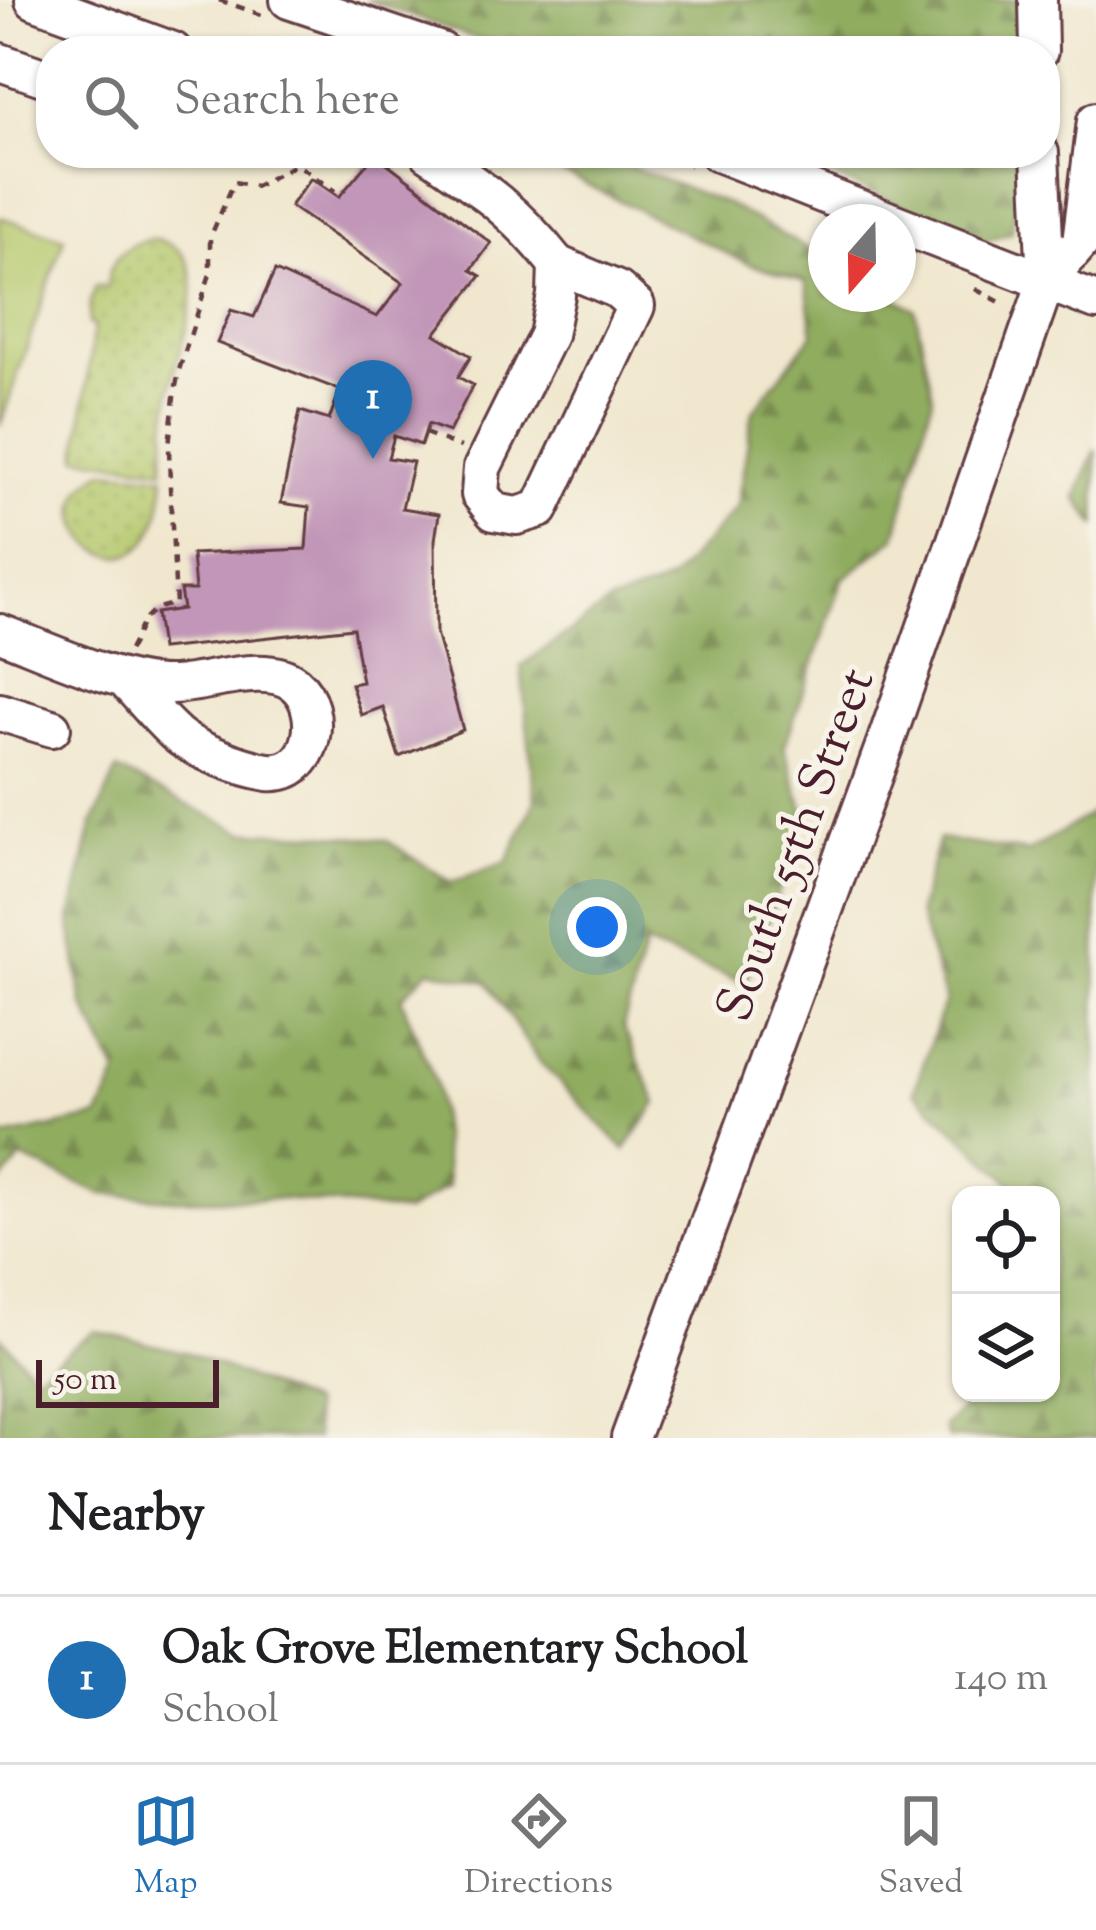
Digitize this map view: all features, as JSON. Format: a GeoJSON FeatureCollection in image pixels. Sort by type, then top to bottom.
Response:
{"type":"FeatureCollection","features":[{"type":"Feature","properties":{"kind":"street"},"geometry":{"type":"LineString","coordinates":[[34,0],[132,36]]}},
{"type":"Feature","properties":{"kind":"street"},"geometry":{"type":"LineString","coordinates":[[289,0],[396,36]]}},
{"type":"Feature","properties":{"kind":"street"},"geometry":{"type":"LineString","coordinates":[[1038,0],[1039,36]]}},
{"type":"Feature","properties":{"kind":"street"},"geometry":{"type":"LineString","coordinates":[[0,62],[36,75]]}},
{"type":"Feature","properties":{"kind":"street","name":"South 55th Street"},"geometry":{"type":"LineString","coordinates":[[1046,282],[1081,242],[1096,121]]}},
{"type":"Feature","properties":{"kind":"street"},"geometry":{"type":"LineString","coordinates":[[451,168],[529,228],[556,264],[617,290],[637,306],[540,509],[517,516],[494,512],[480,494],[482,468],[548,335],[556,264]]}},
{"type":"Feature","properties":{"kind":"street"},"geometry":{"type":"LineString","coordinates":[[756,168],[847,204]]}},
{"type":"Feature","properties":{"kind":"street","name":"South 55th Street"},"geometry":{"type":"LineString","coordinates":[[630,1438],[885,744],[1046,282],[1041,168]]}},
{"type":"Feature","properties":{"kind":"street"},"geometry":{"type":"LineString","coordinates":[[916,231],[1096,301]]}},
{"type":"Feature","properties":{"kind":"street"},"geometry":{"type":"LineString","coordinates":[[0,633],[125,667],[167,686],[256,674],[285,678],[310,704],[312,738],[305,754],[287,770],[272,772],[198,748],[176,735],[125,667]]}},
{"type":"Feature","properties":{"kind":"street"},"geometry":{"type":"LineString","coordinates":[[0,712],[52,728]]}},
{"type":"Feature","properties":{"kind":"path"},"geometry":{"type":"LineString","coordinates":[[125,667],[148,615],[157,606],[176,604],[169,446],[178,370],[210,274],[211,238],[234,182],[256,186],[290,168]]}},
{"type":"Feature","properties":{"kind":"path"},"geometry":{"type":"LineString","coordinates":[[302,168],[335,191]]}},
{"type":"Feature","properties":{"kind":"green space"},"geometry":{"type":"Polygon","coordinates":[[[366,0],[1018,0],[1019,36],[469,36],[366,0]]]}},
{"type":"Feature","properties":{"kind":"green space"},"geometry":{"type":"Polygon","coordinates":[[[553,168],[634,168],[727,204],[808,249],[808,297],[806,282],[749,264],[553,168]]]}},
{"type":"Feature","properties":{"kind":"green space"},"geometry":{"type":"Polygon","coordinates":[[[812,168],[1018,168],[1011,232],[986,241],[916,212],[916,204],[898,204],[812,168]]]}},
{"type":"Feature","properties":{"kind":"green space"},"geometry":{"type":"Polygon","coordinates":[[[0,217],[64,238],[0,426],[0,217]]]}},
{"type":"Feature","properties":{"kind":"green space"},"geometry":{"type":"Polygon","coordinates":[[[151,239],[172,246],[186,258],[192,275],[190,315],[170,397],[164,469],[78,457],[94,326],[89,324],[90,303],[96,286],[107,288],[119,256],[151,239]]]}},
{"type":"Feature","properties":{"kind":"green space"},"geometry":{"type":"Polygon","coordinates":[[[810,312],[916,312],[933,396],[896,537],[843,579],[784,748],[806,816],[746,983],[645,945],[623,1026],[657,1103],[625,1150],[537,1059],[487,982],[429,970],[401,998],[436,1084],[448,1187],[406,1212],[284,1199],[101,1194],[22,1158],[0,1184],[0,1138],[99,1117],[118,1074],[83,1004],[70,921],[92,826],[117,770],[243,832],[386,840],[451,882],[507,862],[535,801],[521,666],[610,603],[670,581],[737,507],[753,411],[813,334],[810,312]]]}},
{"type":"Feature","properties":{"kind":"green space"},"geometry":{"type":"Polygon","coordinates":[[[1096,449],[1096,525],[1076,498],[1096,449]]]}},
{"type":"Feature","properties":{"kind":"green space"},"geometry":{"type":"Polygon","coordinates":[[[106,470],[164,476],[159,513],[146,542],[128,555],[109,555],[92,545],[80,529],[76,509],[83,488],[106,470]]]}},
{"type":"Feature","properties":{"kind":"green space"},"geometry":{"type":"Polygon","coordinates":[[[1096,811],[1096,1438],[948,1438],[944,1427],[970,1402],[1060,1402],[1060,1186],[1014,1186],[914,1091],[945,1000],[918,912],[939,839],[1028,852],[1096,811]]]}},
{"type":"Feature","properties":{"kind":"green space"},"geometry":{"type":"Polygon","coordinates":[[[94,1331],[188,1353],[312,1404],[316,1438],[0,1438],[0,1336],[35,1375],[94,1331]]]}},
{"type":"Feature","properties":{"kind":"building"},"geometry":{"type":"Polygon","coordinates":[[[363,168],[393,168],[491,243],[471,270],[481,276],[435,334],[471,356],[458,377],[473,385],[449,432],[428,424],[421,445],[394,436],[388,458],[413,462],[402,508],[439,514],[436,633],[463,730],[399,757],[383,707],[361,715],[351,684],[362,682],[353,628],[161,649],[156,613],[183,609],[180,590],[195,590],[192,554],[306,549],[309,507],[281,503],[300,411],[329,420],[340,390],[217,343],[231,310],[254,317],[275,271],[377,317],[403,283],[290,206],[311,178],[339,197],[363,168]]]}},
{"type":"Feature","properties":{"kind":"place","name":"Oak Grove Elementary School"},"geometry":{"type":"Point","coordinates":[373,459]}}]}
